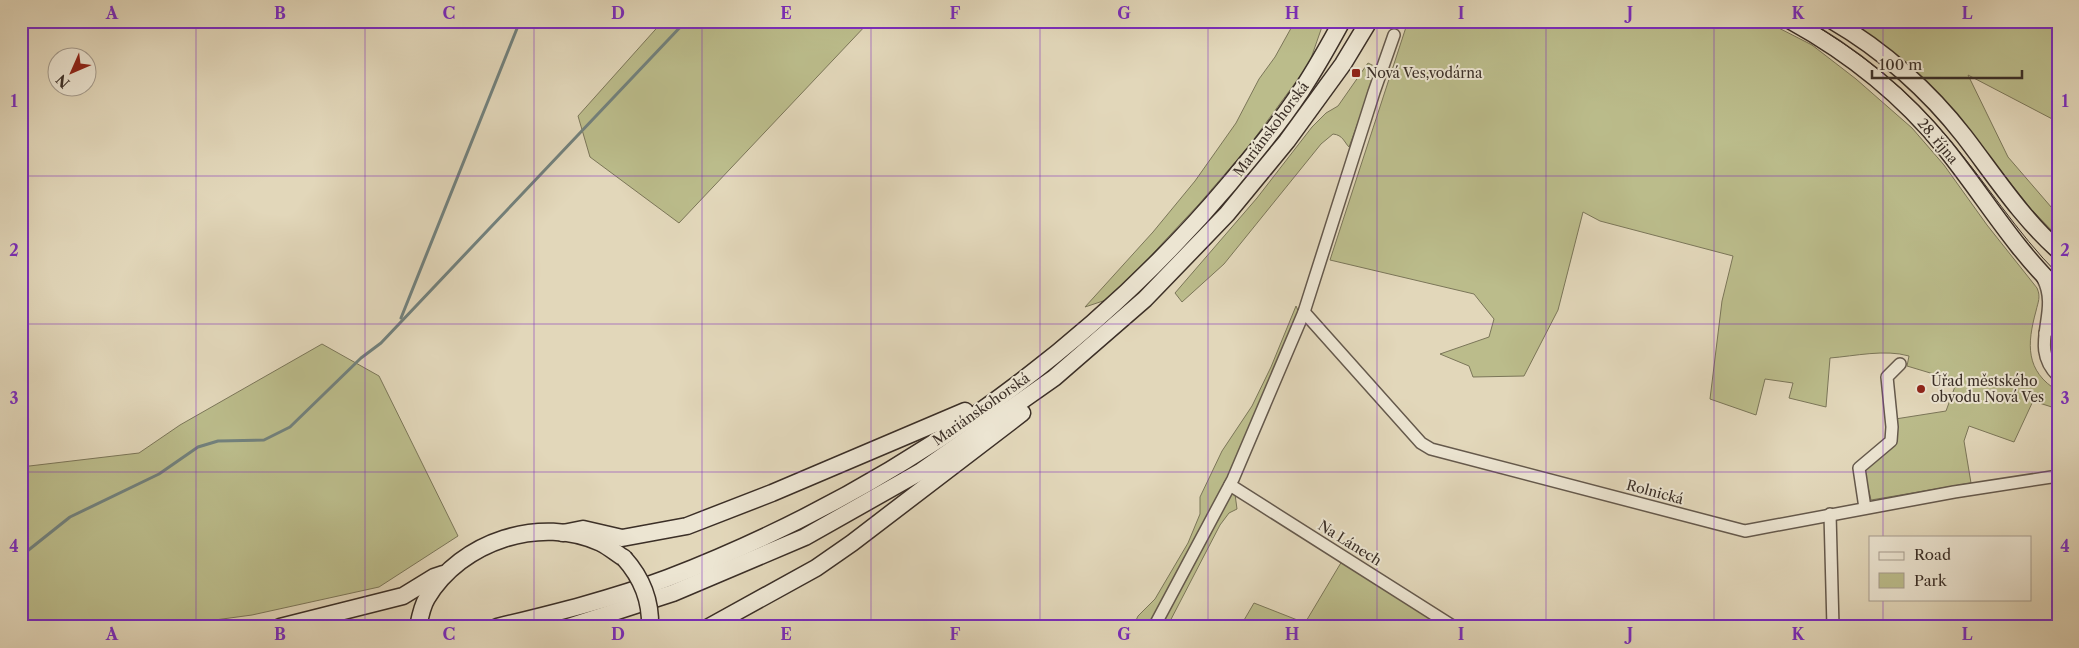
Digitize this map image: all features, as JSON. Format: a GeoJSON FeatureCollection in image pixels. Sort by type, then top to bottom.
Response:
{"type":"FeatureCollection","features":[{"type":"Feature","properties":{"kind":"main road","name":"Mariánskohorská"},"geometry":{"type":"LineString","coordinates":[[497,627],[567,610],[668,577],[796,521],[912,458],[1044,365],[1134,286],[1213,202],[1253,156],[1301,91],[1342,21]]}},
{"type":"Feature","properties":{"kind":"main road","name":"Mariánskohorská"},"geometry":{"type":"LineString","coordinates":[[568,627],[673,593],[805,537],[920,472],[1054,378],[1145,299],[1227,214],[1267,168],[1293,134],[1343,64],[1369,21]]}},
{"type":"Feature","properties":{"kind":"main road","name":"28. října"},"geometry":{"type":"LineString","coordinates":[[1791,21],[1855,62],[1915,114],[1948,152],[2008,233],[2039,271],[2058,290]]}},
{"type":"Feature","properties":{"kind":"main road","name":"28. října"},"geometry":{"type":"LineString","coordinates":[[1833,21],[1877,51],[1932,100],[1963,135],[2022,214],[2058,250]]}},
{"type":"Feature","properties":{"kind":"main road"},"geometry":{"type":"LineString","coordinates":[[418,626],[426,598],[448,572],[466,556],[484,546],[525,533],[563,533],[583,529],[622,538],[687,526],[772,493],[954,417],[986,399],[1026,370],[1044,365]]}},
{"type":"Feature","properties":{"kind":"main road"},"geometry":{"type":"LineString","coordinates":[[709,627],[800,577],[852,543],[1024,412],[1054,378]]}},
{"type":"Feature","properties":{"kind":"main road"},"geometry":{"type":"LineString","coordinates":[[563,533],[601,544],[624,558],[637,575],[646,594],[650,627]]}},
{"type":"Feature","properties":{"kind":"main road"},"geometry":{"type":"LineString","coordinates":[[280,627],[403,596],[434,577],[448,572]]}},
{"type":"Feature","properties":{"kind":"street"},"geometry":{"type":"LineString","coordinates":[[1154,627],[1230,485],[1304,312],[1394,35]]}},
{"type":"Feature","properties":{"kind":"street"},"geometry":{"type":"LineString","coordinates":[[2039,271],[2050,300],[2043,347],[2050,368],[2058,376]]}},
{"type":"Feature","properties":{"kind":"street","name":"Rolnická"},"geometry":{"type":"LineString","coordinates":[[1304,312],[1421,443],[1431,449],[1745,531],[1830,514],[2058,476]]}},
{"type":"Feature","properties":{"kind":"street"},"geometry":{"type":"LineString","coordinates":[[2045,333],[2058,322]]}},
{"type":"Feature","properties":{"kind":"street"},"geometry":{"type":"LineString","coordinates":[[1865,508],[1859,468],[1891,441],[1892,427],[1887,377],[1900,364]]}},
{"type":"Feature","properties":{"kind":"street","name":"Na Lánech"},"geometry":{"type":"LineString","coordinates":[[1230,485],[1454,627]]}},
{"type":"Feature","properties":{"kind":"street"},"geometry":{"type":"LineString","coordinates":[[1830,514],[1833,627]]}},
{"type":"Feature","properties":{"kind":"green space"},"geometry":{"type":"Polygon","coordinates":[[[663,21],[868,21],[868,23],[679,223],[590,157],[578,116],[663,21]]]}},
{"type":"Feature","properties":{"kind":"green space"},"geometry":{"type":"Polygon","coordinates":[[[1295,21],[1324,21],[1309,64],[1249,146],[1199,204],[1129,279],[1106,300],[1085,307],[1153,232],[1195,181],[1236,123],[1259,79],[1275,57],[1295,21]]]}},
{"type":"Feature","properties":{"kind":"green space"},"geometry":{"type":"Polygon","coordinates":[[[1408,21],[1765,21],[1812,45],[1856,79],[1912,128],[1944,165],[1987,225],[2037,288],[2039,300],[2031,335],[2031,356],[2039,375],[2058,391],[2058,409],[2033,401],[2014,442],[1969,426],[1964,441],[1971,483],[1871,500],[1864,470],[1887,450],[1889,420],[1946,411],[1957,381],[1907,366],[1909,356],[1890,353],[1870,354],[1830,358],[1826,407],[1789,398],[1793,383],[1765,379],[1756,415],[1710,399],[1722,301],[1733,256],[1600,221],[1583,212],[1558,310],[1524,376],[1473,377],[1469,366],[1440,354],[1489,337],[1494,319],[1474,294],[1330,260],[1408,21]]]}},
{"type":"Feature","properties":{"kind":"green space"},"geometry":{"type":"Polygon","coordinates":[[[1847,21],[2058,21],[2058,122],[1968,75],[2008,157],[2058,215],[2058,237],[2031,209],[1970,132],[1847,21]]]}},
{"type":"Feature","properties":{"kind":"green space"},"geometry":{"type":"Polygon","coordinates":[[[1368,63],[1378,68],[1349,147],[1341,137],[1333,134],[1321,144],[1224,264],[1182,302],[1175,293],[1257,198],[1312,127],[1326,113],[1338,106],[1368,63]]]}},
{"type":"Feature","properties":{"kind":"green space"},"geometry":{"type":"Polygon","coordinates":[[[1296,306],[1302,319],[1233,479],[1237,509],[1229,513],[1220,525],[1167,627],[1133,627],[1138,616],[1155,599],[1188,543],[1200,514],[1200,497],[1222,451],[1252,406],[1271,367],[1296,306]]]}},
{"type":"Feature","properties":{"kind":"green space"},"geometry":{"type":"Polygon","coordinates":[[[2058,331],[2058,362],[2053,347],[2058,331]]]}},
{"type":"Feature","properties":{"kind":"green space"},"geometry":{"type":"Polygon","coordinates":[[[322,344],[379,376],[458,536],[379,587],[252,615],[163,627],[21,626],[21,467],[139,453],[180,425],[322,344]]]}},
{"type":"Feature","properties":{"kind":"green space"},"geometry":{"type":"Polygon","coordinates":[[[1342,561],[1434,619],[1429,627],[1240,627],[1254,603],[1305,623],[1342,561]]]}},
{"type":"Feature","properties":{"kind":"waterway"},"geometry":{"type":"LineString","coordinates":[[401,318],[520,21]]}},
{"type":"Feature","properties":{"kind":"waterway"},"geometry":{"type":"LineString","coordinates":[[21,556],[70,517],[159,474],[198,447],[218,441],[264,440],[290,427],[361,358],[381,343],[686,21]]}},
{"type":"Feature","properties":{"kind":"tram line"},"geometry":{"type":"LineString","coordinates":[[1808,21],[1865,59],[1901,88],[1917,104],[1962,155],[2028,241],[2058,274]]}},
{"type":"Feature","properties":{"kind":"place","name":"Nová Ves,vodárna"},"geometry":{"type":"Point","coordinates":[1356,73]}},
{"type":"Feature","properties":{"kind":"place","name":"Úřad městského obvodu Nová Ves"},"geometry":{"type":"Point","coordinates":[1921,389]}}]}
